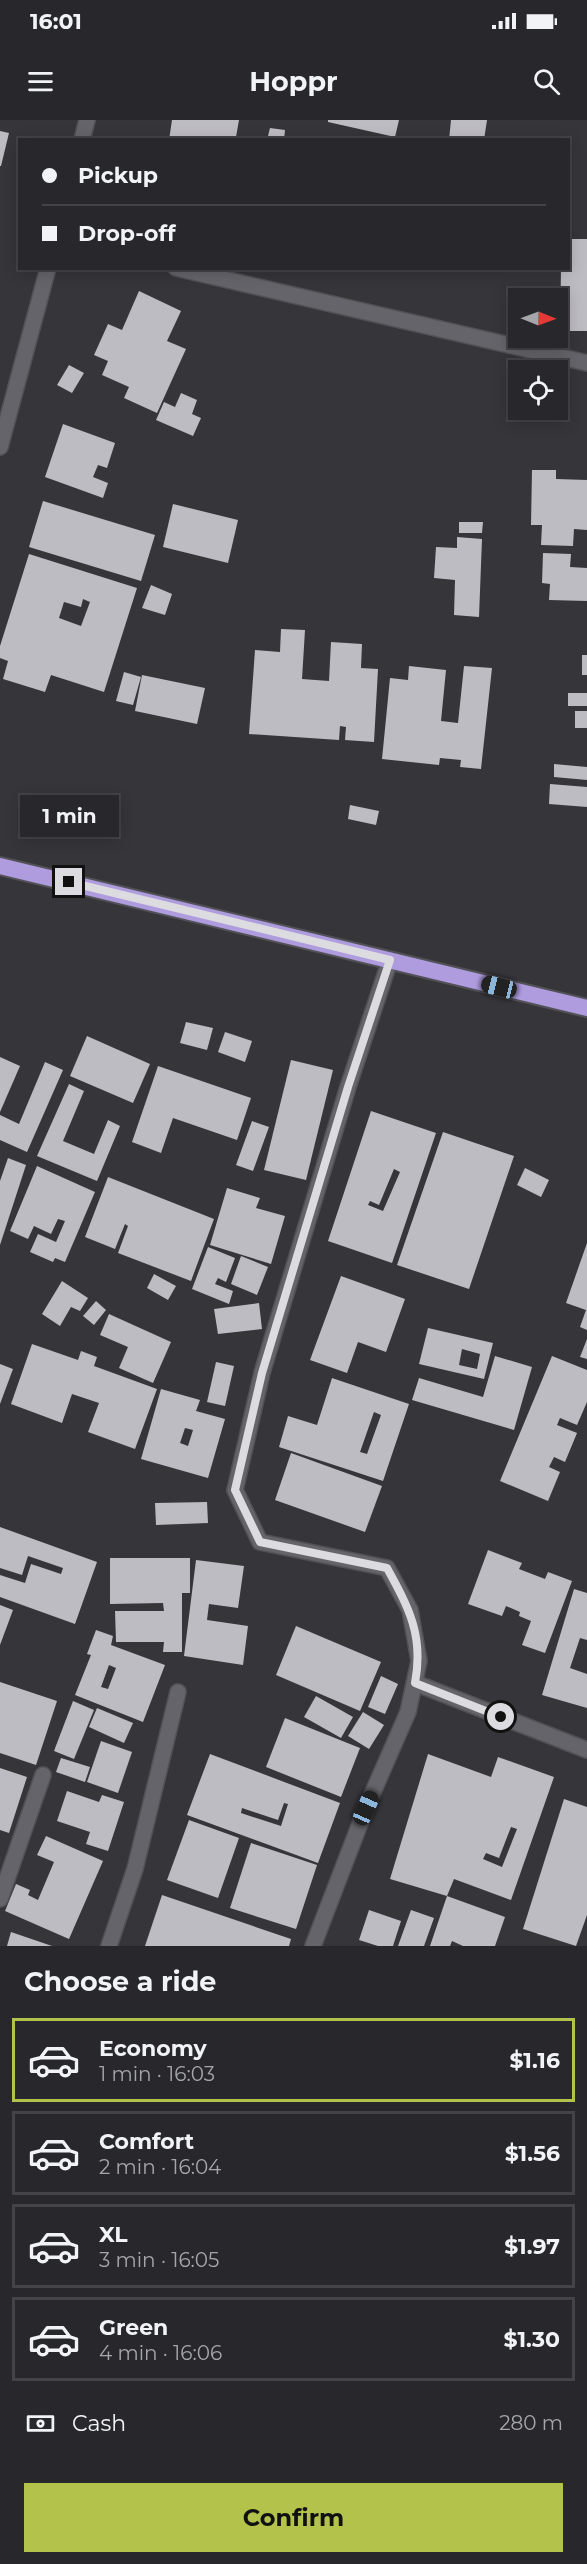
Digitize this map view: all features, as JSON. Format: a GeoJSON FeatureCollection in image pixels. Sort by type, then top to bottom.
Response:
{"type":"FeatureCollection","features":[{"type":"Feature","properties":{"kind":"highway"},"geometry":{"type":"LineString","coordinates":[[0,866],[587,1008]]}},
{"type":"Feature","properties":{"kind":"street"},"geometry":{"type":"LineString","coordinates":[[82,138],[87,120]]}},
{"type":"Feature","properties":{"kind":"street"},"geometry":{"type":"LineString","coordinates":[[0,447],[47,270]]}},
{"type":"Feature","properties":{"kind":"street"},"geometry":{"type":"LineString","coordinates":[[185,270],[587,363]]}},
{"type":"Feature","properties":{"kind":"street"},"geometry":{"type":"LineString","coordinates":[[313,1946],[366,1808],[408,1712],[419,1660],[410,1610],[387,1568],[260,1542],[235,1490],[262,1373],[348,1087],[390,960]]}},
{"type":"Feature","properties":{"kind":"street"},"geometry":{"type":"LineString","coordinates":[[415,1683],[587,1750]]}},
{"type":"Feature","properties":{"kind":"street"},"geometry":{"type":"LineString","coordinates":[[109,1946],[135,1869],[178,1692]]}},
{"type":"Feature","properties":{"kind":"street"},"geometry":{"type":"LineString","coordinates":[[0,1899],[43,1775]]}},
{"type":"Feature","properties":{"kind":"building"},"geometry":{"type":"Polygon","coordinates":[[[172,120],[239,120],[236,137],[169,138],[172,120]]]}},
{"type":"Feature","properties":{"kind":"building"},"geometry":{"type":"Polygon","coordinates":[[[328,120],[399,120],[395,137],[328,122],[328,120]]]}},
{"type":"Feature","properties":{"kind":"building"},"geometry":{"type":"Polygon","coordinates":[[[451,120],[487,120],[484,138],[449,138],[451,120]]]}},
{"type":"Feature","properties":{"kind":"building"},"geometry":{"type":"Polygon","coordinates":[[[270,128],[285,130],[284,138],[268,138],[270,128]]]}},
{"type":"Feature","properties":{"kind":"building"},"geometry":{"type":"Polygon","coordinates":[[[0,131],[9,133],[1,166],[0,166],[0,131]]]}},
{"type":"Feature","properties":{"kind":"building"},"geometry":{"type":"Polygon","coordinates":[[[570,239],[587,239],[587,331],[568,331],[568,288],[561,288],[561,270],[570,270],[570,239]]]}},
{"type":"Feature","properties":{"kind":"building"},"geometry":{"type":"Polygon","coordinates":[[[139,291],[181,311],[167,341],[186,349],[157,413],[124,398],[129,387],[102,375],[108,361],[94,355],[108,324],[122,330],[139,291]]]}},
{"type":"Feature","properties":{"kind":"building"},"geometry":{"type":"Polygon","coordinates":[[[69,365],[84,373],[72,393],[57,385],[69,365]]]}},
{"type":"Feature","properties":{"kind":"building"},"geometry":{"type":"Polygon","coordinates":[[[181,393],[197,400],[192,414],[201,418],[193,436],[156,420],[164,402],[175,407],[181,393]]]}},
{"type":"Feature","properties":{"kind":"building"},"geometry":{"type":"Polygon","coordinates":[[[63,424],[115,443],[107,468],[98,465],[93,477],[108,483],[103,498],[45,477],[63,424]]]}},
{"type":"Feature","properties":{"kind":"building"},"geometry":{"type":"Polygon","coordinates":[[[532,470],[556,470],[556,479],[587,480],[587,530],[574,529],[573,546],[541,545],[542,525],[531,525],[532,470]]]}},
{"type":"Feature","properties":{"kind":"building"},"geometry":{"type":"Polygon","coordinates":[[[43,501],[155,535],[141,581],[29,547],[43,501]]]}},
{"type":"Feature","properties":{"kind":"building"},"geometry":{"type":"Polygon","coordinates":[[[173,504],[238,520],[228,563],[163,547],[173,504]]]}},
{"type":"Feature","properties":{"kind":"building"},"geometry":{"type":"Polygon","coordinates":[[[459,522],[483,522],[482,533],[459,533],[459,522]]]}},
{"type":"Feature","properties":{"kind":"building"},"geometry":{"type":"Polygon","coordinates":[[[457,537],[482,539],[479,617],[454,615],[455,580],[434,578],[436,547],[457,548],[457,537]]]}},
{"type":"Feature","properties":{"kind":"building"},"geometry":{"type":"Polygon","coordinates":[[[543,553],[571,554],[570,567],[587,568],[587,601],[549,600],[550,584],[542,583],[543,553]]]}},
{"type":"Feature","properties":{"kind":"building"},"geometry":{"type":"Polygon","coordinates":[[[29,554],[137,588],[104,692],[51,675],[45,692],[3,679],[8,661],[0,658],[0,646],[29,554]],[[83,599],[81,607],[64,602],[59,618],[81,626],[90,602],[83,599]]]}},
{"type":"Feature","properties":{"kind":"building"},"geometry":{"type":"Polygon","coordinates":[[[151,585],[172,594],[165,615],[142,608],[151,585]]]}},
{"type":"Feature","properties":{"kind":"building"},"geometry":{"type":"Polygon","coordinates":[[[281,629],[305,630],[302,679],[329,681],[331,642],[362,644],[361,668],[378,669],[374,742],[345,740],[346,727],[340,726],[339,740],[249,734],[255,650],[280,652],[281,629]]]}},
{"type":"Feature","properties":{"kind":"building"},"geometry":{"type":"Polygon","coordinates":[[[582,655],[587,655],[587,675],[582,675],[582,655]]]}},
{"type":"Feature","properties":{"kind":"building"},"geometry":{"type":"Polygon","coordinates":[[[409,666],[446,670],[441,721],[458,723],[464,666],[492,668],[481,769],[460,767],[461,760],[440,758],[439,765],[382,759],[390,678],[408,680],[409,666]]]}},
{"type":"Feature","properties":{"kind":"building"},"geometry":{"type":"Polygon","coordinates":[[[124,672],[141,677],[133,705],[116,701],[124,672]]]}},
{"type":"Feature","properties":{"kind":"building"},"geometry":{"type":"Polygon","coordinates":[[[142,675],[205,688],[197,724],[135,711],[142,675]]]}},
{"type":"Feature","properties":{"kind":"building"},"geometry":{"type":"Polygon","coordinates":[[[568,693],[587,693],[587,706],[568,706],[568,693]]]}},
{"type":"Feature","properties":{"kind":"building"},"geometry":{"type":"Polygon","coordinates":[[[575,711],[587,711],[587,728],[575,728],[575,711]]]}},
{"type":"Feature","properties":{"kind":"building"},"geometry":{"type":"Polygon","coordinates":[[[554,764],[587,767],[587,780],[554,777],[554,764]]]}},
{"type":"Feature","properties":{"kind":"building"},"geometry":{"type":"Polygon","coordinates":[[[550,784],[587,787],[587,807],[549,804],[550,784]]]}},
{"type":"Feature","properties":{"kind":"building"},"geometry":{"type":"Polygon","coordinates":[[[350,805],[379,811],[376,825],[348,819],[350,805]]]}},
{"type":"Feature","properties":{"kind":"building"},"geometry":{"type":"Polygon","coordinates":[[[186,1022],[213,1028],[207,1050],[180,1043],[186,1022]]]}},
{"type":"Feature","properties":{"kind":"building"},"geometry":{"type":"Polygon","coordinates":[[[225,1032],[252,1041],[245,1062],[218,1052],[225,1032]]]}},
{"type":"Feature","properties":{"kind":"building"},"geometry":{"type":"Polygon","coordinates":[[[87,1036],[150,1064],[133,1103],[70,1076],[87,1036]]]}},
{"type":"Feature","properties":{"kind":"building"},"geometry":{"type":"Polygon","coordinates":[[[0,1057],[20,1066],[0,1112],[0,1057]]]}},
{"type":"Feature","properties":{"kind":"building"},"geometry":{"type":"Polygon","coordinates":[[[291,1060],[333,1070],[306,1180],[264,1170],[291,1060]]]}},
{"type":"Feature","properties":{"kind":"building"},"geometry":{"type":"Polygon","coordinates":[[[45,1062],[63,1070],[27,1152],[0,1140],[0,1115],[19,1124],[45,1062]]]}},
{"type":"Feature","properties":{"kind":"building"},"geometry":{"type":"Polygon","coordinates":[[[158,1066],[251,1098],[237,1140],[173,1118],[161,1153],[132,1142],[158,1066]]]}},
{"type":"Feature","properties":{"kind":"building"},"geometry":{"type":"Polygon","coordinates":[[[69,1084],[84,1091],[63,1141],[94,1154],[108,1120],[120,1126],[97,1181],[37,1156],[69,1084]]]}},
{"type":"Feature","properties":{"kind":"building"},"geometry":{"type":"Polygon","coordinates":[[[371,1111],[436,1133],[392,1263],[328,1241],[371,1111]],[[394,1169],[379,1205],[370,1201],[368,1205],[383,1211],[400,1172],[394,1169]]]}},
{"type":"Feature","properties":{"kind":"building"},"geometry":{"type":"Polygon","coordinates":[[[252,1121],[269,1127],[253,1171],[236,1165],[252,1121]]]}},
{"type":"Feature","properties":{"kind":"building"},"geometry":{"type":"Polygon","coordinates":[[[443,1132],[514,1156],[469,1289],[397,1265],[443,1132]]]}},
{"type":"Feature","properties":{"kind":"building"},"geometry":{"type":"Polygon","coordinates":[[[8,1158],[26,1165],[0,1245],[0,1181],[8,1158]]]}},
{"type":"Feature","properties":{"kind":"building"},"geometry":{"type":"Polygon","coordinates":[[[37,1166],[95,1192],[65,1262],[55,1258],[53,1262],[30,1252],[38,1234],[56,1242],[65,1221],[58,1219],[51,1234],[34,1226],[28,1239],[10,1231],[37,1166]]]}},
{"type":"Feature","properties":{"kind":"building"},"geometry":{"type":"Polygon","coordinates":[[[525,1168],[549,1180],[541,1197],[517,1185],[525,1168]]]}},
{"type":"Feature","properties":{"kind":"building"},"geometry":{"type":"Polygon","coordinates":[[[108,1177],[214,1219],[191,1281],[118,1253],[128,1226],[125,1224],[115,1249],[85,1237],[108,1177]]]}},
{"type":"Feature","properties":{"kind":"building"},"geometry":{"type":"Polygon","coordinates":[[[227,1188],[260,1198],[256,1208],[285,1216],[271,1264],[210,1245],[227,1188]]]}},
{"type":"Feature","properties":{"kind":"building"},"geometry":{"type":"Polygon","coordinates":[[[587,1243],[587,1330],[580,1327],[586,1310],[566,1303],[587,1243]]]}},
{"type":"Feature","properties":{"kind":"building"},"geometry":{"type":"Polygon","coordinates":[[[208,1247],[235,1258],[226,1282],[218,1278],[215,1284],[233,1291],[229,1304],[192,1289],[208,1247]]]}},
{"type":"Feature","properties":{"kind":"building"},"geometry":{"type":"Polygon","coordinates":[[[241,1256],[268,1267],[257,1295],[231,1284],[241,1256]]]}},
{"type":"Feature","properties":{"kind":"building"},"geometry":{"type":"Polygon","coordinates":[[[154,1274],[176,1286],[168,1300],[147,1288],[154,1274]]]}},
{"type":"Feature","properties":{"kind":"building"},"geometry":{"type":"Polygon","coordinates":[[[341,1276],[405,1299],[386,1352],[358,1342],[347,1373],[310,1360],[341,1276]]]}},
{"type":"Feature","properties":{"kind":"building"},"geometry":{"type":"Polygon","coordinates":[[[62,1281],[88,1298],[80,1311],[71,1307],[60,1326],[42,1314],[62,1281]]]}},
{"type":"Feature","properties":{"kind":"building"},"geometry":{"type":"Polygon","coordinates":[[[96,1301],[106,1310],[94,1325],[83,1316],[96,1301]]]}},
{"type":"Feature","properties":{"kind":"building"},"geometry":{"type":"Polygon","coordinates":[[[259,1303],[262,1329],[218,1334],[214,1309],[259,1303]]]}},
{"type":"Feature","properties":{"kind":"building"},"geometry":{"type":"Polygon","coordinates":[[[109,1314],[171,1342],[153,1383],[119,1368],[128,1347],[100,1335],[109,1314]]]}},
{"type":"Feature","properties":{"kind":"building"},"geometry":{"type":"Polygon","coordinates":[[[428,1328],[493,1343],[484,1379],[419,1364],[428,1328]],[[462,1349],[459,1365],[477,1369],[480,1354],[462,1349]]]}},
{"type":"Feature","properties":{"kind":"building"},"geometry":{"type":"Polygon","coordinates":[[[587,1339],[587,1359],[580,1357],[587,1339]]]}},
{"type":"Feature","properties":{"kind":"building"},"geometry":{"type":"Polygon","coordinates":[[[32,1344],[78,1360],[81,1351],[97,1357],[94,1366],[157,1389],[135,1449],[88,1432],[99,1403],[72,1394],[62,1423],[11,1404],[32,1344]]]}},
{"type":"Feature","properties":{"kind":"building"},"geometry":{"type":"Polygon","coordinates":[[[495,1356],[532,1367],[514,1430],[412,1400],[419,1378],[483,1397],[495,1356]]]}},
{"type":"Feature","properties":{"kind":"building"},"geometry":{"type":"Polygon","coordinates":[[[552,1356],[587,1370],[587,1402],[577,1425],[560,1418],[557,1425],[577,1433],[565,1462],[554,1457],[549,1467],[560,1472],[548,1501],[500,1481],[552,1356]]]}},
{"type":"Feature","properties":{"kind":"building"},"geometry":{"type":"Polygon","coordinates":[[[216,1362],[234,1366],[225,1406],[207,1402],[216,1362]]]}},
{"type":"Feature","properties":{"kind":"building"},"geometry":{"type":"Polygon","coordinates":[[[0,1364],[13,1369],[0,1404],[0,1364]]]}},
{"type":"Feature","properties":{"kind":"building"},"geometry":{"type":"Polygon","coordinates":[[[332,1378],[409,1404],[383,1481],[279,1447],[288,1416],[317,1425],[332,1378]],[[374,1412],[360,1452],[367,1454],[381,1415],[374,1412]]]}},
{"type":"Feature","properties":{"kind":"building"},"geometry":{"type":"Polygon","coordinates":[[[161,1389],[200,1400],[196,1411],[225,1419],[208,1478],[141,1459],[161,1389]],[[185,1428],[180,1443],[188,1446],[193,1430],[185,1428]]]}},
{"type":"Feature","properties":{"kind":"building"},"geometry":{"type":"Polygon","coordinates":[[[291,1453],[382,1486],[365,1532],[275,1500],[291,1453]]]}},
{"type":"Feature","properties":{"kind":"building"},"geometry":{"type":"Polygon","coordinates":[[[207,1502],[208,1523],[156,1525],[155,1503],[207,1502]]]}},
{"type":"Feature","properties":{"kind":"building"},"geometry":{"type":"Polygon","coordinates":[[[0,1527],[97,1562],[75,1624],[0,1597],[0,1575],[25,1583],[31,1564],[61,1574],[63,1568],[28,1556],[22,1575],[0,1568],[0,1527]]]}},
{"type":"Feature","properties":{"kind":"building"},"geometry":{"type":"Polygon","coordinates":[[[488,1550],[522,1563],[519,1569],[545,1579],[548,1572],[572,1581],[545,1653],[522,1645],[531,1621],[519,1616],[520,1612],[506,1606],[502,1616],[468,1604],[488,1550]]]}},
{"type":"Feature","properties":{"kind":"building"},"geometry":{"type":"Polygon","coordinates":[[[110,1558],[190,1558],[190,1593],[182,1593],[182,1652],[163,1652],[164,1642],[116,1642],[115,1611],[164,1611],[163,1603],[110,1604],[110,1558]]]}},
{"type":"Feature","properties":{"kind":"building"},"geometry":{"type":"Polygon","coordinates":[[[196,1560],[244,1566],[238,1608],[209,1604],[207,1620],[248,1626],[243,1665],[184,1656],[196,1560]]]}},
{"type":"Feature","properties":{"kind":"building"},"geometry":{"type":"Polygon","coordinates":[[[574,1589],[587,1593],[587,1640],[580,1638],[570,1668],[587,1674],[587,1708],[542,1695],[574,1589]]]}},
{"type":"Feature","properties":{"kind":"building"},"geometry":{"type":"Polygon","coordinates":[[[0,1605],[13,1610],[0,1645],[0,1605]]]}},
{"type":"Feature","properties":{"kind":"building"},"geometry":{"type":"Polygon","coordinates":[[[296,1626],[381,1662],[360,1711],[276,1675],[296,1626]]]}},
{"type":"Feature","properties":{"kind":"building"},"geometry":{"type":"Polygon","coordinates":[[[96,1630],[113,1636],[111,1645],[165,1665],[143,1722],[75,1695],[91,1655],[87,1654],[96,1630]],[[109,1665],[101,1687],[108,1689],[116,1668],[109,1665]]]}},
{"type":"Feature","properties":{"kind":"building"},"geometry":{"type":"Polygon","coordinates":[[[381,1676],[398,1684],[385,1714],[368,1707],[381,1676]]]}},
{"type":"Feature","properties":{"kind":"building"},"geometry":{"type":"Polygon","coordinates":[[[0,1682],[57,1701],[36,1765],[0,1753],[0,1682]]]}},
{"type":"Feature","properties":{"kind":"building"},"geometry":{"type":"Polygon","coordinates":[[[316,1696],[353,1717],[341,1738],[304,1717],[316,1696]]]}},
{"type":"Feature","properties":{"kind":"building"},"geometry":{"type":"Polygon","coordinates":[[[73,1701],[94,1710],[74,1759],[54,1751],[73,1701]]]}},
{"type":"Feature","properties":{"kind":"building"},"geometry":{"type":"Polygon","coordinates":[[[97,1708],[133,1723],[124,1743],[89,1727],[97,1708]]]}},
{"type":"Feature","properties":{"kind":"building"},"geometry":{"type":"Polygon","coordinates":[[[363,1712],[384,1725],[369,1749],[348,1736],[363,1712]]]}},
{"type":"Feature","properties":{"kind":"building"},"geometry":{"type":"Polygon","coordinates":[[[285,1718],[360,1748],[341,1797],[266,1767],[285,1718]]]}},
{"type":"Feature","properties":{"kind":"building"},"geometry":{"type":"Polygon","coordinates":[[[101,1741],[132,1752],[118,1793],[87,1782],[101,1741]]]}},
{"type":"Feature","properties":{"kind":"building"},"geometry":{"type":"Polygon","coordinates":[[[210,1754],[340,1803],[318,1863],[187,1815],[210,1754]],[[284,1803],[278,1820],[242,1808],[241,1813],[281,1826],[288,1804],[284,1803]]]}},
{"type":"Feature","properties":{"kind":"building"},"geometry":{"type":"Polygon","coordinates":[[[428,1754],[491,1777],[498,1757],[554,1777],[511,1900],[454,1879],[447,1896],[390,1879],[428,1754]],[[511,1827],[499,1858],[486,1853],[483,1859],[502,1867],[517,1829],[511,1827]]]}},
{"type":"Feature","properties":{"kind":"building"},"geometry":{"type":"Polygon","coordinates":[[[61,1758],[90,1767],[85,1782],[56,1772],[61,1758]]]}},
{"type":"Feature","properties":{"kind":"building"},"geometry":{"type":"Polygon","coordinates":[[[0,1768],[27,1777],[9,1833],[0,1830],[0,1768]]]}},
{"type":"Feature","properties":{"kind":"building"},"geometry":{"type":"Polygon","coordinates":[[[67,1791],[99,1802],[102,1795],[124,1802],[108,1851],[86,1844],[90,1832],[57,1821],[67,1791]]]}},
{"type":"Feature","properties":{"kind":"building"},"geometry":{"type":"Polygon","coordinates":[[[564,1799],[587,1807],[587,1915],[576,1946],[523,1929],[564,1799]]]}},
{"type":"Feature","properties":{"kind":"building"},"geometry":{"type":"Polygon","coordinates":[[[189,1820],[239,1838],[218,1898],[167,1880],[189,1820]]]}},
{"type":"Feature","properties":{"kind":"building"},"geometry":{"type":"Polygon","coordinates":[[[46,1836],[103,1861],[69,1939],[5,1911],[16,1884],[30,1890],[28,1895],[38,1900],[54,1862],[37,1855],[46,1836]]]}},
{"type":"Feature","properties":{"kind":"building"},"geometry":{"type":"Polygon","coordinates":[[[251,1843],[317,1865],[296,1929],[230,1908],[251,1843]]]}},
{"type":"Feature","properties":{"kind":"building"},"geometry":{"type":"Polygon","coordinates":[[[162,1895],[291,1939],[289,1946],[145,1946],[162,1895]]]}},
{"type":"Feature","properties":{"kind":"building"},"geometry":{"type":"Polygon","coordinates":[[[447,1896],[505,1917],[495,1946],[463,1946],[452,1941],[450,1946],[430,1946],[447,1896]]]}},
{"type":"Feature","properties":{"kind":"building"},"geometry":{"type":"Polygon","coordinates":[[[369,1910],[401,1921],[393,1946],[378,1946],[359,1940],[369,1910]]]}},
{"type":"Feature","properties":{"kind":"building"},"geometry":{"type":"Polygon","coordinates":[[[411,1910],[434,1918],[424,1946],[398,1946],[411,1910]]]}},
{"type":"Feature","properties":{"kind":"building"},"geometry":{"type":"Polygon","coordinates":[[[11,1932],[52,1946],[7,1946],[11,1932]]]}},
{"type":"Feature","properties":{"kind":"route"},"geometry":{"type":"LineString","coordinates":[[69,882],[390,960],[348,1087],[262,1373],[235,1490],[260,1542],[387,1568],[410,1610],[419,1660],[415,1683],[501,1717]]}}]}
